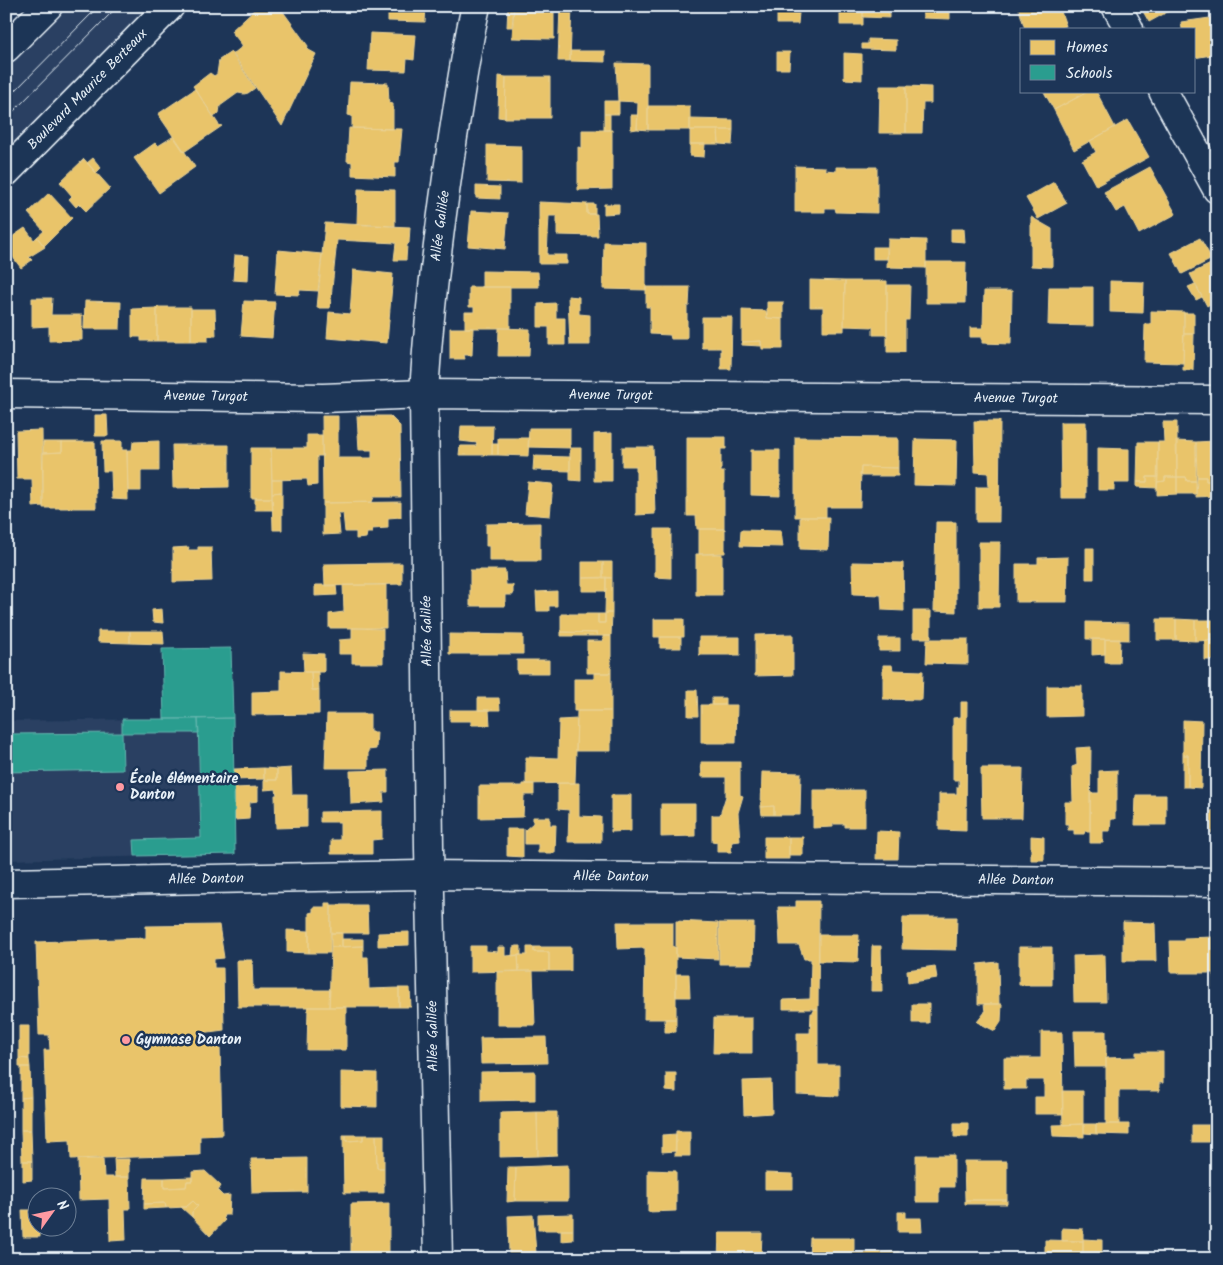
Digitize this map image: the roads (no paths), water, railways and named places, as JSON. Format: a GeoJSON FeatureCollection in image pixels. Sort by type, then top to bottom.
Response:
{"type":"FeatureCollection","features":[{"type":"Feature","properties":{"kind":"street"},"geometry":{"type":"LineString","coordinates":[[6,48],[48,6]]}},
{"type":"Feature","properties":{"kind":"street","name":"Boulevard Maurice Berteaux"},"geometry":{"type":"LineString","coordinates":[[6,172],[170,6]]}},
{"type":"Feature","properties":{"kind":"street","name":"Allée Galilée"},"geometry":{"type":"LineString","coordinates":[[438,1259],[430,875],[424,394],[427,351],[446,186],[469,34],[476,6]]}},
{"type":"Feature","properties":{"kind":"street"},"geometry":{"type":"LineString","coordinates":[[1116,6],[1128,28]]}},
{"type":"Feature","properties":{"kind":"street"},"geometry":{"type":"LineString","coordinates":[[1164,92],[1217,189]]}},
{"type":"Feature","properties":{"kind":"street","name":"Avenue Turgot"},"geometry":{"type":"LineString","coordinates":[[6,394],[323,398],[424,394],[1217,400]]}},
{"type":"Feature","properties":{"kind":"street","name":"Allée Danton"},"geometry":{"type":"LineString","coordinates":[[6,883],[430,875],[1217,882]]}},
{"type":"Feature","properties":{"kind":"tram line"},"geometry":{"type":"LineString","coordinates":[[6,100],[99,6]]}},
{"type":"Feature","properties":{"kind":"tram line"},"geometry":{"type":"LineString","coordinates":[[6,119],[118,6]]}},
{"type":"Feature","properties":{"kind":"place","name":"École élémentaire Danton"},"geometry":{"type":"Point","coordinates":[120,787]}},
{"type":"Feature","properties":{"kind":"place","name":"Gymnase Danton"},"geometry":{"type":"Point","coordinates":[126,1040]}}]}
